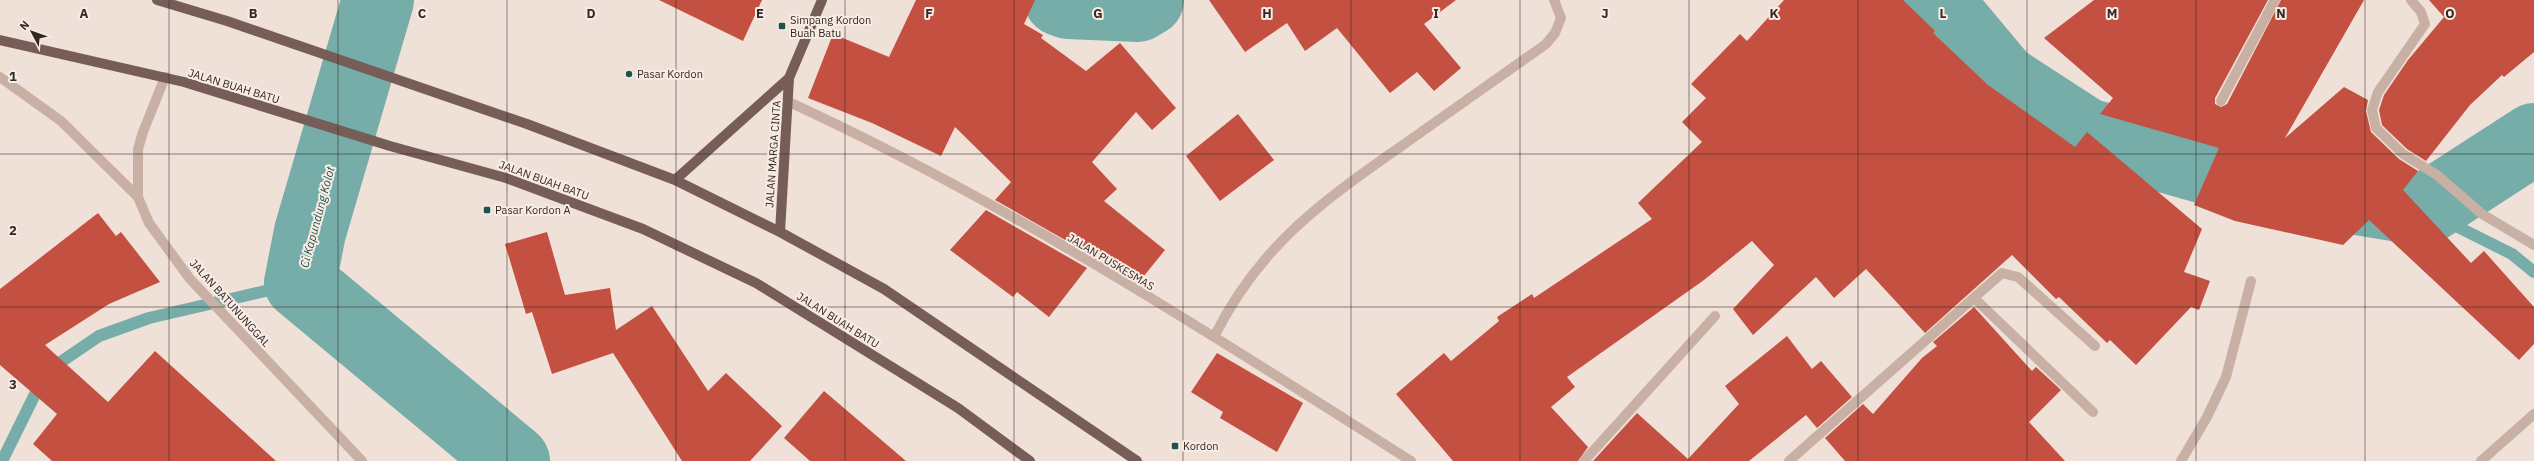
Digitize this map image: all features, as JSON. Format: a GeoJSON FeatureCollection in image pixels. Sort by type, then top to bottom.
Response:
{"type":"FeatureCollection","features":[{"type":"Feature","properties":{"kind":"main road"},"geometry":{"type":"LineString","coordinates":[[158,0],[227,21],[527,124],[675,180],[780,232],[884,289],[1137,461]]}},
{"type":"Feature","properties":{"kind":"main road","name":"JALAN MARGA CINTA"},"geometry":{"type":"LineString","coordinates":[[780,232],[789,102],[789,78],[822,0]]}},
{"type":"Feature","properties":{"kind":"main road","name":"JALAN BUAH BATU"},"geometry":{"type":"LineString","coordinates":[[0,40],[184,82],[390,146],[513,181],[643,230],[756,283],[958,408],[1030,461]]}},
{"type":"Feature","properties":{"kind":"main road","name":"JALAN MARGA CINTA"},"geometry":{"type":"LineString","coordinates":[[675,180],[789,78]]}},
{"type":"Feature","properties":{"kind":"street"},"geometry":{"type":"LineString","coordinates":[[1214,337],[1225,316],[1259,265],[1284,236],[1308,214],[1366,170],[1546,44],[1555,33],[1561,18],[1554,0]]}},
{"type":"Feature","properties":{"kind":"street"},"geometry":{"type":"LineString","coordinates":[[2221,101],[2275,0]]}},
{"type":"Feature","properties":{"kind":"street"},"geometry":{"type":"LineString","coordinates":[[2411,0],[2422,12],[2425,24],[2378,92],[2372,110],[2376,128],[2403,154],[2437,175],[2482,214],[2534,245]]}},
{"type":"Feature","properties":{"kind":"street","name":"JALAN BATUNUNGGAL"},"geometry":{"type":"LineString","coordinates":[[0,77],[61,121],[138,197],[149,223],[190,279],[362,461]]}},
{"type":"Feature","properties":{"kind":"street"},"geometry":{"type":"LineString","coordinates":[[138,197],[138,149],[143,132],[165,77]]}},
{"type":"Feature","properties":{"kind":"street","name":"JALAN PUSKESMAS"},"geometry":{"type":"LineString","coordinates":[[789,102],[975,196],[1214,337],[1411,461]]}},
{"type":"Feature","properties":{"kind":"street"},"geometry":{"type":"LineString","coordinates":[[1789,461],[2002,273],[2011,274],[2018,277],[2095,346]]}},
{"type":"Feature","properties":{"kind":"street"},"geometry":{"type":"LineString","coordinates":[[2181,461],[2207,417],[2226,377],[2251,281]]}},
{"type":"Feature","properties":{"kind":"street"},"geometry":{"type":"LineString","coordinates":[[1974,298],[2093,412]]}},
{"type":"Feature","properties":{"kind":"street"},"geometry":{"type":"LineString","coordinates":[[1584,461],[1715,316]]}},
{"type":"Feature","properties":{"kind":"street"},"geometry":{"type":"LineString","coordinates":[[2481,461],[2534,414]]}},
{"type":"Feature","properties":{"kind":"building"},"geometry":{"type":"Polygon","coordinates":[[[659,0],[762,0],[743,41],[659,0]]]}},
{"type":"Feature","properties":{"kind":"building"},"geometry":{"type":"Polygon","coordinates":[[[916,0],[1035,0],[1024,24],[1043,35],[1041,38],[1086,71],[1120,43],[1176,108],[1152,130],[1136,112],[1092,162],[1117,189],[1104,201],[1165,250],[1139,282],[1100,251],[1095,257],[995,200],[1011,182],[955,127],[941,156],[872,123],[808,98],[833,34],[889,57],[916,0]]]}},
{"type":"Feature","properties":{"kind":"building"},"geometry":{"type":"Polygon","coordinates":[[[1209,0],[1456,0],[1424,24],[1461,68],[1434,91],[1417,72],[1390,93],[1337,28],[1305,51],[1287,23],[1245,52],[1209,0]]]}},
{"type":"Feature","properties":{"kind":"building"},"geometry":{"type":"Polygon","coordinates":[[[1784,0],[1903,0],[1935,31],[1933,33],[1988,85],[2075,147],[2087,132],[2202,229],[2184,272],[2210,281],[2199,310],[2191,307],[2136,365],[2110,340],[2107,343],[2059,297],[2056,299],[2012,255],[1925,333],[1866,269],[1834,298],[1816,277],[1753,335],[1733,309],[1774,265],[1752,241],[1704,280],[1567,377],[1575,387],[1551,407],[1588,447],[1578,461],[1453,461],[1396,394],[1444,353],[1451,361],[1499,321],[1497,317],[1532,294],[1534,298],[1652,219],[1638,203],[1702,142],[1682,122],[1706,98],[1691,84],[1740,34],[1747,41],[1784,0]]]}},
{"type":"Feature","properties":{"kind":"building"},"geometry":{"type":"Polygon","coordinates":[[[2094,0],[2268,0],[2215,98],[2215,104],[2221,107],[2227,104],[2281,0],[2364,0],[2285,138],[2344,87],[2368,100],[2366,111],[2371,132],[2399,159],[2418,171],[2403,190],[2471,263],[2484,251],[2534,307],[2534,344],[2519,360],[2369,220],[2343,245],[2235,221],[2194,205],[2219,148],[2100,114],[2113,98],[2044,38],[2094,0]]]}},
{"type":"Feature","properties":{"kind":"building"},"geometry":{"type":"Polygon","coordinates":[[[2429,0],[2534,0],[2534,52],[2504,77],[2502,75],[2470,105],[2426,161],[2407,149],[2382,125],[2379,110],[2384,95],[2408,60],[2444,17],[2429,0]]]}},
{"type":"Feature","properties":{"kind":"building"},"geometry":{"type":"Polygon","coordinates":[[[1238,114],[1274,160],[1220,201],[1186,156],[1238,114]]]}},
{"type":"Feature","properties":{"kind":"building"},"geometry":{"type":"Polygon","coordinates":[[[986,210],[1087,268],[1049,317],[1017,292],[1013,297],[950,250],[986,210]]]}},
{"type":"Feature","properties":{"kind":"building"},"geometry":{"type":"Polygon","coordinates":[[[98,213],[116,236],[121,232],[160,282],[109,304],[45,345],[108,402],[155,351],[276,461],[52,461],[33,444],[57,414],[0,365],[0,289],[98,213]]]}},
{"type":"Feature","properties":{"kind":"building"},"geometry":{"type":"Polygon","coordinates":[[[547,232],[565,295],[610,288],[616,330],[652,306],[708,391],[726,373],[782,426],[750,461],[682,461],[613,353],[552,374],[532,312],[526,314],[505,244],[547,232]]]}},
{"type":"Feature","properties":{"kind":"building"},"geometry":{"type":"Polygon","coordinates":[[[1974,307],[2032,371],[2036,367],[2061,390],[2029,422],[2065,461],[1845,461],[1825,438],[1863,404],[1873,414],[1922,358],[1937,346],[1933,342],[1974,307]]]}},
{"type":"Feature","properties":{"kind":"building"},"geometry":{"type":"Polygon","coordinates":[[[1787,336],[1812,369],[1821,361],[1852,397],[1817,428],[1806,415],[1749,461],[1593,461],[1637,413],[1688,459],[1739,404],[1725,386],[1787,336]]]}},
{"type":"Feature","properties":{"kind":"building"},"geometry":{"type":"Polygon","coordinates":[[[1217,353],[1303,403],[1277,452],[1220,418],[1223,412],[1191,392],[1217,353]]]}},
{"type":"Feature","properties":{"kind":"building"},"geometry":{"type":"Polygon","coordinates":[[[824,391],[906,461],[810,461],[784,438],[824,391]]]}},
{"type":"Feature","properties":{"kind":"waterway","name":"Ci Kapundung Kolot"},"geometry":{"type":"LineString","coordinates":[[378,0],[310,232],[300,283],[514,461]]}},
{"type":"Feature","properties":{"kind":"waterway"},"geometry":{"type":"LineString","coordinates":[[1060,0],[1068,3],[1138,6],[1148,0]]}},
{"type":"Feature","properties":{"kind":"waterway"},"geometry":{"type":"LineString","coordinates":[[1936,0],[2003,80],[2086,134],[2255,182],[2424,210],[2534,139]]}},
{"type":"Feature","properties":{"kind":"waterway"},"geometry":{"type":"LineString","coordinates":[[2424,210],[2512,254],[2534,272]]}},
{"type":"Feature","properties":{"kind":"waterway"},"geometry":{"type":"LineString","coordinates":[[2,461],[46,372],[99,336],[149,318],[300,283]]}},
{"type":"Feature","properties":{"kind":"place","name":"Simpang Kordon Buah Batu"},"geometry":{"type":"Point","coordinates":[782,26]}},
{"type":"Feature","properties":{"kind":"place","name":"Pasar Kordon"},"geometry":{"type":"Point","coordinates":[629,74]}},
{"type":"Feature","properties":{"kind":"place","name":"Pasar Kordon A"},"geometry":{"type":"Point","coordinates":[487,210]}},
{"type":"Feature","properties":{"kind":"place","name":"Kordon"},"geometry":{"type":"Point","coordinates":[1175,446]}}]}
